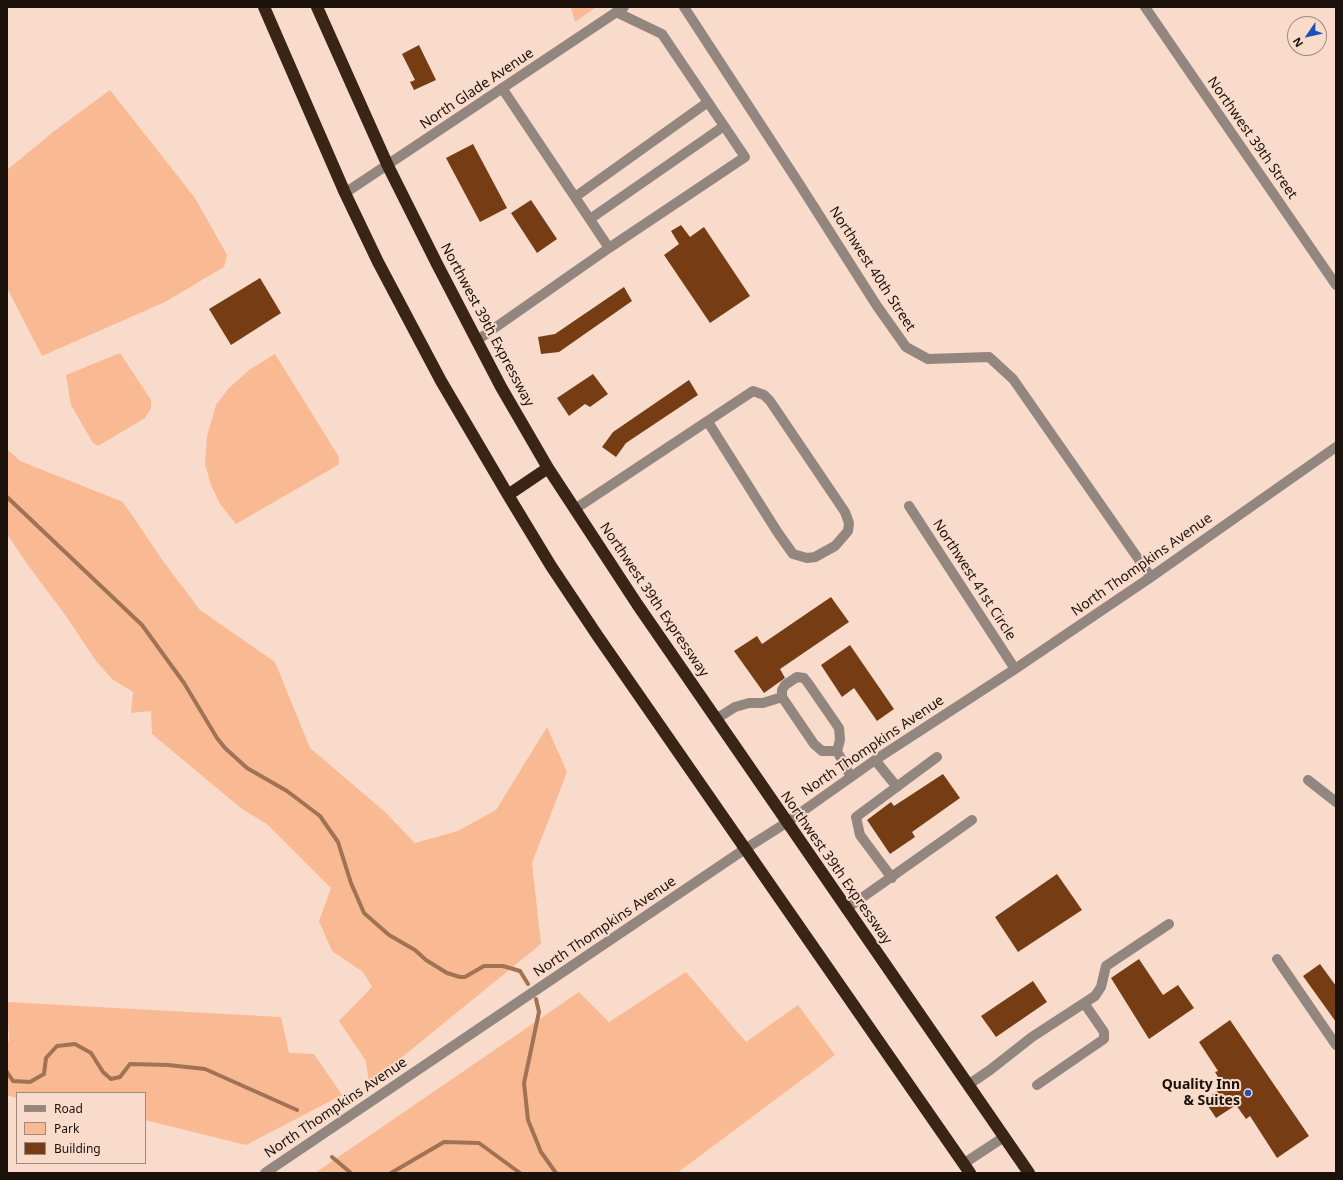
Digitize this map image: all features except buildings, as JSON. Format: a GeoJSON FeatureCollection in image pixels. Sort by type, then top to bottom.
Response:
{"type":"FeatureCollection","features":[{"type":"Feature","properties":{"kind":"highway"},"geometry":{"type":"LineString","coordinates":[[264,7],[345,193],[418,338],[508,495],[551,566],[597,635],[966,1168]]}},
{"type":"Feature","properties":{"kind":"highway","name":"Northwest 39th Expressway"},"geometry":{"type":"LineString","coordinates":[[317,7],[388,166],[476,341],[548,468],[786,823],[1029,1173]]}},
{"type":"Feature","properties":{"kind":"highway"},"geometry":{"type":"LineString","coordinates":[[508,495],[548,468]]}},
{"type":"Feature","properties":{"kind":"street","name":"Northwest 40th Street"},"geometry":{"type":"LineString","coordinates":[[684,7],[877,306],[906,347],[928,359],[965,359],[989,357],[1013,379],[1151,577]]}},
{"type":"Feature","properties":{"kind":"street","name":"Northwest 39th Street"},"geometry":{"type":"LineString","coordinates":[[1145,7],[1336,285]]}},
{"type":"Feature","properties":{"kind":"street","name":"North Glade Avenue"},"geometry":{"type":"LineString","coordinates":[[345,193],[388,166],[620,10]]}},
{"type":"Feature","properties":{"kind":"street"},"geometry":{"type":"LineString","coordinates":[[476,341],[609,248],[745,157],[662,34],[620,10]]}},
{"type":"Feature","properties":{"kind":"street"},"geometry":{"type":"LineString","coordinates":[[502,88],[609,248]]}},
{"type":"Feature","properties":{"kind":"street"},"geometry":{"type":"LineString","coordinates":[[575,197],[708,102]]}},
{"type":"Feature","properties":{"kind":"street"},"geometry":{"type":"LineString","coordinates":[[590,219],[724,126]]}},
{"type":"Feature","properties":{"kind":"street"},"geometry":{"type":"LineString","coordinates":[[575,510],[754,391],[764,395],[770,401],[845,512],[849,523],[848,530],[835,546],[815,557],[807,558],[793,554],[778,533],[708,422]]}},
{"type":"Feature","properties":{"kind":"street","name":"North Thompkins Avenue"},"geometry":{"type":"LineString","coordinates":[[266,1173],[745,849],[786,823],[875,760],[1015,669],[1151,577],[1336,447]]}},
{"type":"Feature","properties":{"kind":"street","name":"Northwest 41st Circle"},"geometry":{"type":"LineString","coordinates":[[909,506],[1015,669]]}},
{"type":"Feature","properties":{"kind":"street"},"geometry":{"type":"LineString","coordinates":[[837,751],[822,751],[814,744],[782,697],[782,690],[785,685],[797,677],[804,678],[839,728],[840,740],[837,751],[852,777]]}},
{"type":"Feature","properties":{"kind":"street"},"geometry":{"type":"LineString","coordinates":[[716,719],[735,707],[749,703],[763,703],[782,697]]}},
{"type":"Feature","properties":{"kind":"street"},"geometry":{"type":"LineString","coordinates":[[892,878],[860,835],[856,817],[937,757]]}},
{"type":"Feature","properties":{"kind":"street"},"geometry":{"type":"LineString","coordinates":[[875,760],[897,787]]}},
{"type":"Feature","properties":{"kind":"street"},"geometry":{"type":"LineString","coordinates":[[1308,780],[1336,802]]}},
{"type":"Feature","properties":{"kind":"street"},"geometry":{"type":"LineString","coordinates":[[846,909],[892,878],[972,820]]}},
{"type":"Feature","properties":{"kind":"street"},"geometry":{"type":"LineString","coordinates":[[968,1085],[1032,1037],[1099,992],[1106,966],[1169,924]]}},
{"type":"Feature","properties":{"kind":"street"},"geometry":{"type":"LineString","coordinates":[[1277,959],[1336,1045]]}},
{"type":"Feature","properties":{"kind":"street"},"geometry":{"type":"LineString","coordinates":[[1037,1085],[1104,1039],[1104,1032],[1084,1003]]}},
{"type":"Feature","properties":{"kind":"street"},"geometry":{"type":"LineString","coordinates":[[966,1168],[1004,1137]]}},
{"type":"Feature","properties":{"kind":"green space"},"geometry":{"type":"Polygon","coordinates":[[[571,7],[596,7],[575,22],[571,7]]]}},
{"type":"Feature","properties":{"kind":"green space"},"geometry":{"type":"Polygon","coordinates":[[[110,90],[195,198],[227,255],[224,267],[165,302],[42,356],[7,288],[7,170],[53,132],[110,90]]]}},
{"type":"Feature","properties":{"kind":"green space"},"geometry":{"type":"Polygon","coordinates":[[[120,353],[151,400],[151,408],[145,418],[98,446],[93,443],[71,405],[66,375],[120,353]]]}},
{"type":"Feature","properties":{"kind":"green space"},"geometry":{"type":"Polygon","coordinates":[[[275,354],[339,457],[338,465],[236,524],[220,504],[211,485],[205,464],[207,436],[216,405],[228,389],[249,370],[275,354]]]}},
{"type":"Feature","properties":{"kind":"green space"},"geometry":{"type":"Polygon","coordinates":[[[7,449],[20,461],[123,502],[163,561],[200,610],[275,662],[310,748],[384,811],[415,843],[458,831],[496,810],[547,727],[567,772],[532,863],[541,944],[369,1084],[366,1061],[339,1021],[372,987],[363,972],[332,951],[319,921],[331,888],[267,824],[242,809],[152,734],[151,711],[131,713],[133,692],[112,679],[96,661],[66,616],[27,564],[7,534],[7,449]]]}},
{"type":"Feature","properties":{"kind":"green space"},"geometry":{"type":"Polygon","coordinates":[[[686,972],[746,1042],[798,1005],[835,1055],[677,1173],[315,1173],[579,992],[609,1022],[686,972]]]}},
{"type":"Feature","properties":{"kind":"green space"},"geometry":{"type":"Polygon","coordinates":[[[7,1002],[281,1017],[289,1053],[314,1054],[342,1095],[246,1145],[146,1120],[146,1092],[16,1092],[16,1098],[7,1095],[7,1042],[9,1041],[7,1002]]]}},
{"type":"Feature","properties":{"kind":"waterway"},"geometry":{"type":"LineString","coordinates":[[7,497],[142,625],[184,683],[217,738],[225,748],[247,768],[287,791],[320,816],[338,842],[351,883],[364,913],[389,935],[415,950],[426,960],[447,973],[465,977],[484,966],[503,966],[520,971],[528,984]]}},
{"type":"Feature","properties":{"kind":"waterway"},"geometry":{"type":"LineString","coordinates":[[536,999],[539,1012],[524,1083],[528,1120],[541,1152],[556,1173]]}},
{"type":"Feature","properties":{"kind":"waterway"},"geometry":{"type":"LineString","coordinates":[[7,1072],[13,1081],[30,1082],[44,1074],[46,1058],[57,1046],[75,1044],[91,1053],[103,1072],[111,1079],[120,1077],[130,1064],[168,1065],[205,1069],[297,1110]]}},
{"type":"Feature","properties":{"kind":"waterway"},"geometry":{"type":"LineString","coordinates":[[391,1173],[444,1142],[479,1143],[520,1173]]}},
{"type":"Feature","properties":{"kind":"waterway"},"geometry":{"type":"LineString","coordinates":[[332,1157],[351,1173]]}},
{"type":"Feature","properties":{"kind":"place","name":"Quality Inn & Suites"},"geometry":{"type":"Point","coordinates":[1248,1093]}}]}
